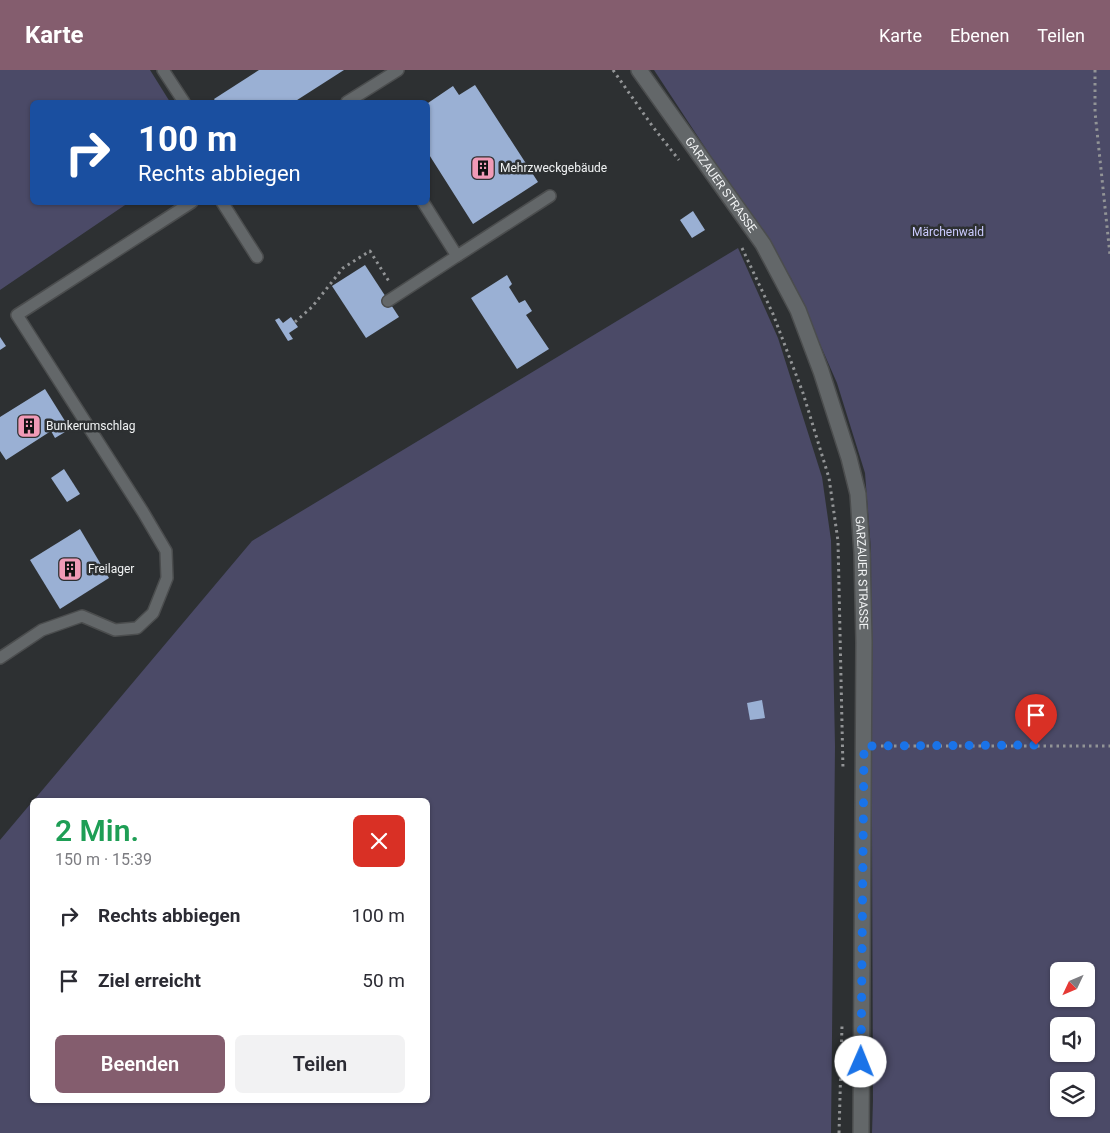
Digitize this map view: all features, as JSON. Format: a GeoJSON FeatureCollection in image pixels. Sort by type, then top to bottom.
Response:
{"type":"FeatureCollection","features":[{"type":"Feature","properties":{"kind":"street","name":"GARZAUER STRASSE"},"geometry":{"type":"LineString","coordinates":[[639,70],[763,244],[798,310],[821,371],[849,458],[858,494],[862,552],[864,746],[861,1133]]}},
{"type":"Feature","properties":{"kind":"lane"},"geometry":{"type":"LineString","coordinates":[[163,70],[183,100]]}},
{"type":"Feature","properties":{"kind":"lane"},"geometry":{"type":"LineString","coordinates":[[355,100],[398,70]]}},
{"type":"Feature","properties":{"kind":"lane"},"geometry":{"type":"LineString","coordinates":[[392,298],[550,196]]}},
{"type":"Feature","properties":{"kind":"lane"},"geometry":{"type":"LineString","coordinates":[[0,658],[42,630],[82,616],[115,630],[137,628],[153,613],[167,578],[166,551],[17,315],[187,205]]}},
{"type":"Feature","properties":{"kind":"lane"},"geometry":{"type":"LineString","coordinates":[[224,205],[257,256]]}},
{"type":"Feature","properties":{"kind":"lane"},"geometry":{"type":"LineString","coordinates":[[425,205],[457,256]]}},
{"type":"Feature","properties":{"kind":"path"},"geometry":{"type":"LineString","coordinates":[[613,70],[682,164]]}},
{"type":"Feature","properties":{"kind":"path"},"geometry":{"type":"LineString","coordinates":[[1095,70],[1095,112],[1110,255]]}},
{"type":"Feature","properties":{"kind":"path"},"geometry":{"type":"LineString","coordinates":[[742,247],[773,314],[803,393],[829,478],[838,541],[843,748]]}},
{"type":"Feature","properties":{"kind":"path"},"geometry":{"type":"LineString","coordinates":[[295,322],[312,307],[343,268],[370,251],[392,298]]}},
{"type":"Feature","properties":{"kind":"path"},"geometry":{"type":"LineString","coordinates":[[864,746],[1110,746]]}},
{"type":"Feature","properties":{"kind":"green space"},"geometry":{"type":"Polygon","coordinates":[[[0,70],[150,70],[169,100],[30,100],[30,205],[125,205],[0,290],[0,70]]]}},
{"type":"Feature","properties":{"kind":"green space","name":"Märchenwald"},"geometry":{"type":"Polygon","coordinates":[[[654,70],[1110,70],[1110,1133],[872,1133],[871,550],[865,473],[837,383],[791,278],[654,70]]]}},
{"type":"Feature","properties":{"kind":"green space"},"geometry":{"type":"Polygon","coordinates":[[[738,248],[778,338],[822,477],[831,540],[835,747],[831,1133],[0,1133],[0,840],[30,804],[30,1103],[430,1103],[430,798],[36,798],[252,541],[738,248]]]}},
{"type":"Feature","properties":{"kind":"building"},"geometry":{"type":"Polygon","coordinates":[[[259,70],[344,70],[297,100],[214,99],[259,70]]]}},
{"type":"Feature","properties":{"kind":"building","name":"Mehrzweckgebäude"},"geometry":{"type":"Polygon","coordinates":[[[475,85],[538,182],[473,224],[430,156],[430,102],[453,86],[459,95],[475,85]]]}},
{"type":"Feature","properties":{"kind":"building"},"geometry":{"type":"Polygon","coordinates":[[[693,211],[705,230],[692,238],[680,220],[693,211]]]}},
{"type":"Feature","properties":{"kind":"building"},"geometry":{"type":"Polygon","coordinates":[[[365,265],[399,317],[366,338],[332,286],[365,265]]]}},
{"type":"Feature","properties":{"kind":"building"},"geometry":{"type":"Polygon","coordinates":[[[507,275],[512,284],[509,287],[519,303],[525,300],[532,311],[526,315],[549,349],[517,369],[471,298],[507,275]]]}},
{"type":"Feature","properties":{"kind":"building"},"geometry":{"type":"Polygon","coordinates":[[[291,317],[298,327],[289,333],[293,339],[288,341],[275,320],[279,318],[283,323],[291,317]]]}},
{"type":"Feature","properties":{"kind":"building"},"geometry":{"type":"Polygon","coordinates":[[[0,337],[6,346],[0,350],[0,337]]]}},
{"type":"Feature","properties":{"kind":"building","name":"Bunkerumschlag"},"geometry":{"type":"Polygon","coordinates":[[[45,389],[70,429],[55,438],[51,431],[6,460],[0,451],[0,417],[45,389]]]}},
{"type":"Feature","properties":{"kind":"building"},"geometry":{"type":"Polygon","coordinates":[[[64,469],[80,494],[67,502],[51,478],[64,469]]]}},
{"type":"Feature","properties":{"kind":"building","name":"Freilager"},"geometry":{"type":"Polygon","coordinates":[[[80,529],[109,578],[60,609],[30,560],[80,529]]]}},
{"type":"Feature","properties":{"kind":"building"},"geometry":{"type":"Polygon","coordinates":[[[762,700],[765,718],[750,720],[747,703],[762,700]]]}},
{"type":"Feature","properties":{"kind":"place","name":"Mehrzweckgebäude"},"geometry":{"type":"Point","coordinates":[483,168]}},
{"type":"Feature","properties":{"kind":"place","name":"Bunkerumschlag"},"geometry":{"type":"Point","coordinates":[29,426]}},
{"type":"Feature","properties":{"kind":"place","name":"Freilager"},"geometry":{"type":"Point","coordinates":[70,569]}},
{"type":"Feature","properties":{"kind":"route"},"geometry":{"type":"LineString","coordinates":[[861,1062],[864,746],[1036,745]]}}]}
